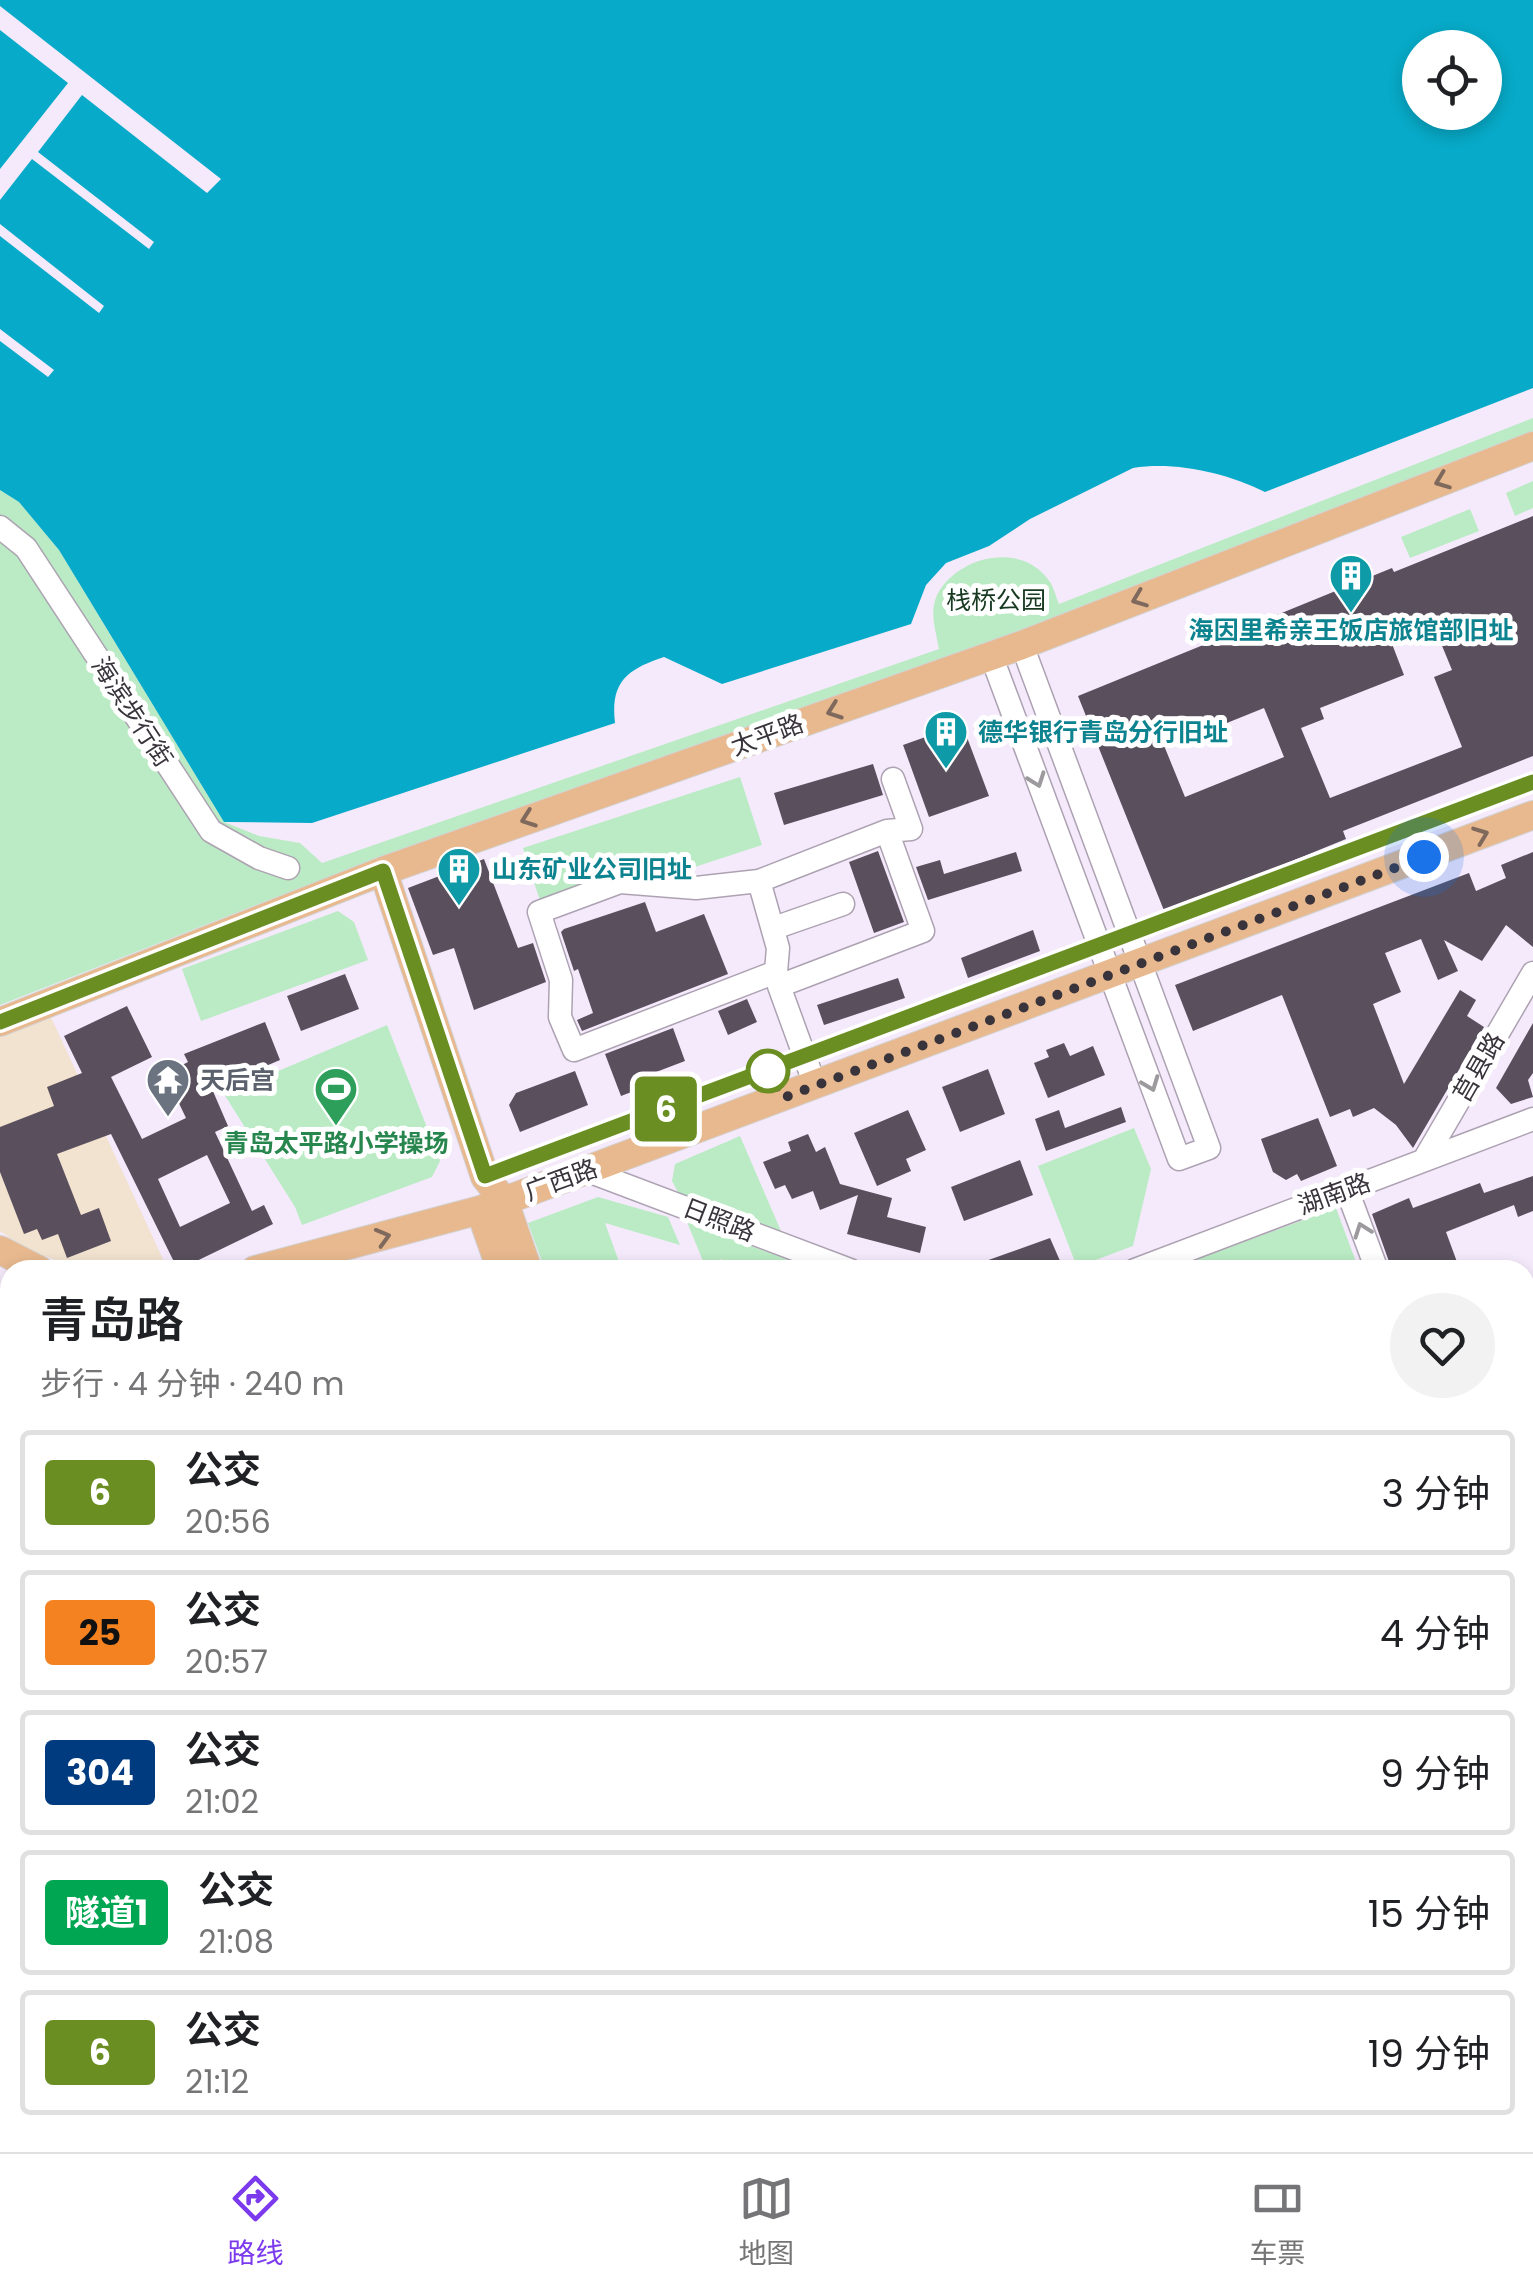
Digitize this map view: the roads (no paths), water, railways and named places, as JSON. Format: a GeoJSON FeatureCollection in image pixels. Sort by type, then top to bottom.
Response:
{"type":"FeatureCollection","features":[{"type":"Feature","properties":{"kind":"main road","name":"太平路"},"geometry":{"type":"LineString","coordinates":[[0,1022],[383,871],[1022,645],[1533,446]]}},
{"type":"Feature","properties":{"kind":"main road","name":"广西路"},"geometry":{"type":"LineString","coordinates":[[292,1260],[492,1206],[1533,815]]}},
{"type":"Feature","properties":{"kind":"main road"},"geometry":{"type":"LineString","coordinates":[[383,871],[485,1176],[500,1260]]}},
{"type":"Feature","properties":{"kind":"main road"},"geometry":{"type":"LineString","coordinates":[[492,1206],[522,1260]]}},
{"type":"Feature","properties":{"kind":"street","name":"海滨步行街"},"geometry":{"type":"LineString","coordinates":[[0,527],[26,548],[210,830],[260,858],[288,868]]}},
{"type":"Feature","properties":{"kind":"street"},"geometry":{"type":"LineString","coordinates":[[991,656],[1179,1159],[1209,1148],[1022,645]]}},
{"type":"Feature","properties":{"kind":"street"},"geometry":{"type":"LineString","coordinates":[[1013,714],[1043,702]]}},
{"type":"Feature","properties":{"kind":"street"},"geometry":{"type":"LineString","coordinates":[[887,831],[923,931],[574,1050],[560,1017],[562,980],[538,912],[620,882],[696,888],[759,880],[887,831],[910,829],[893,779]]}},
{"type":"Feature","properties":{"kind":"street"},"geometry":{"type":"LineString","coordinates":[[759,880],[778,948],[778,979],[815,1085]]}},
{"type":"Feature","properties":{"kind":"street"},"geometry":{"type":"LineString","coordinates":[[1083,905],[1114,893]]}},
{"type":"Feature","properties":{"kind":"street"},"geometry":{"type":"LineString","coordinates":[[774,928],[842,904]]}},
{"type":"Feature","properties":{"kind":"street","name":"莒县路"},"geometry":{"type":"LineString","coordinates":[[1424,1160],[1533,973]]}},
{"type":"Feature","properties":{"kind":"street","name":"湖南路"},"geometry":{"type":"LineString","coordinates":[[1162,1260],[1533,1119]]}},
{"type":"Feature","properties":{"kind":"street","name":"日照路"},"geometry":{"type":"LineString","coordinates":[[588,1171],[824,1260]]}},
{"type":"Feature","properties":{"kind":"street"},"geometry":{"type":"LineString","coordinates":[[1347,1190],[1373,1260]]}},
{"type":"Feature","properties":{"kind":"water"},"geometry":{"type":"Polygon","coordinates":[[[0,0],[1533,0],[1533,388],[1265,492],[1200,470],[1133,468],[1030,519],[989,546],[946,563],[926,585],[911,624],[722,684],[664,657],[640,666],[624,679],[615,697],[615,723],[312,823],[224,822],[59,550],[19,502],[0,490],[0,0]]]}},
{"type":"Feature","properties":{"kind":"place","name":"海因里希亲王饭店旅馆部旧址"},"geometry":{"type":"Point","coordinates":[1351,614]}},
{"type":"Feature","properties":{"kind":"place","name":"德华银行青岛分行旧址"},"geometry":{"type":"Point","coordinates":[946,770]}},
{"type":"Feature","properties":{"kind":"place","name":"山东矿业公司旧址"},"geometry":{"type":"Point","coordinates":[459,907]}},
{"type":"Feature","properties":{"kind":"place","name":"天后宫"},"geometry":{"type":"Point","coordinates":[168,1118]}},
{"type":"Feature","properties":{"kind":"place","name":"青岛太平路小学操场"},"geometry":{"type":"Point","coordinates":[336,1127]}},
{"type":"Feature","properties":{"kind":"park label","name":"栈桥公园"},"geometry":{"type":"Point","coordinates":[996,600]}}]}
